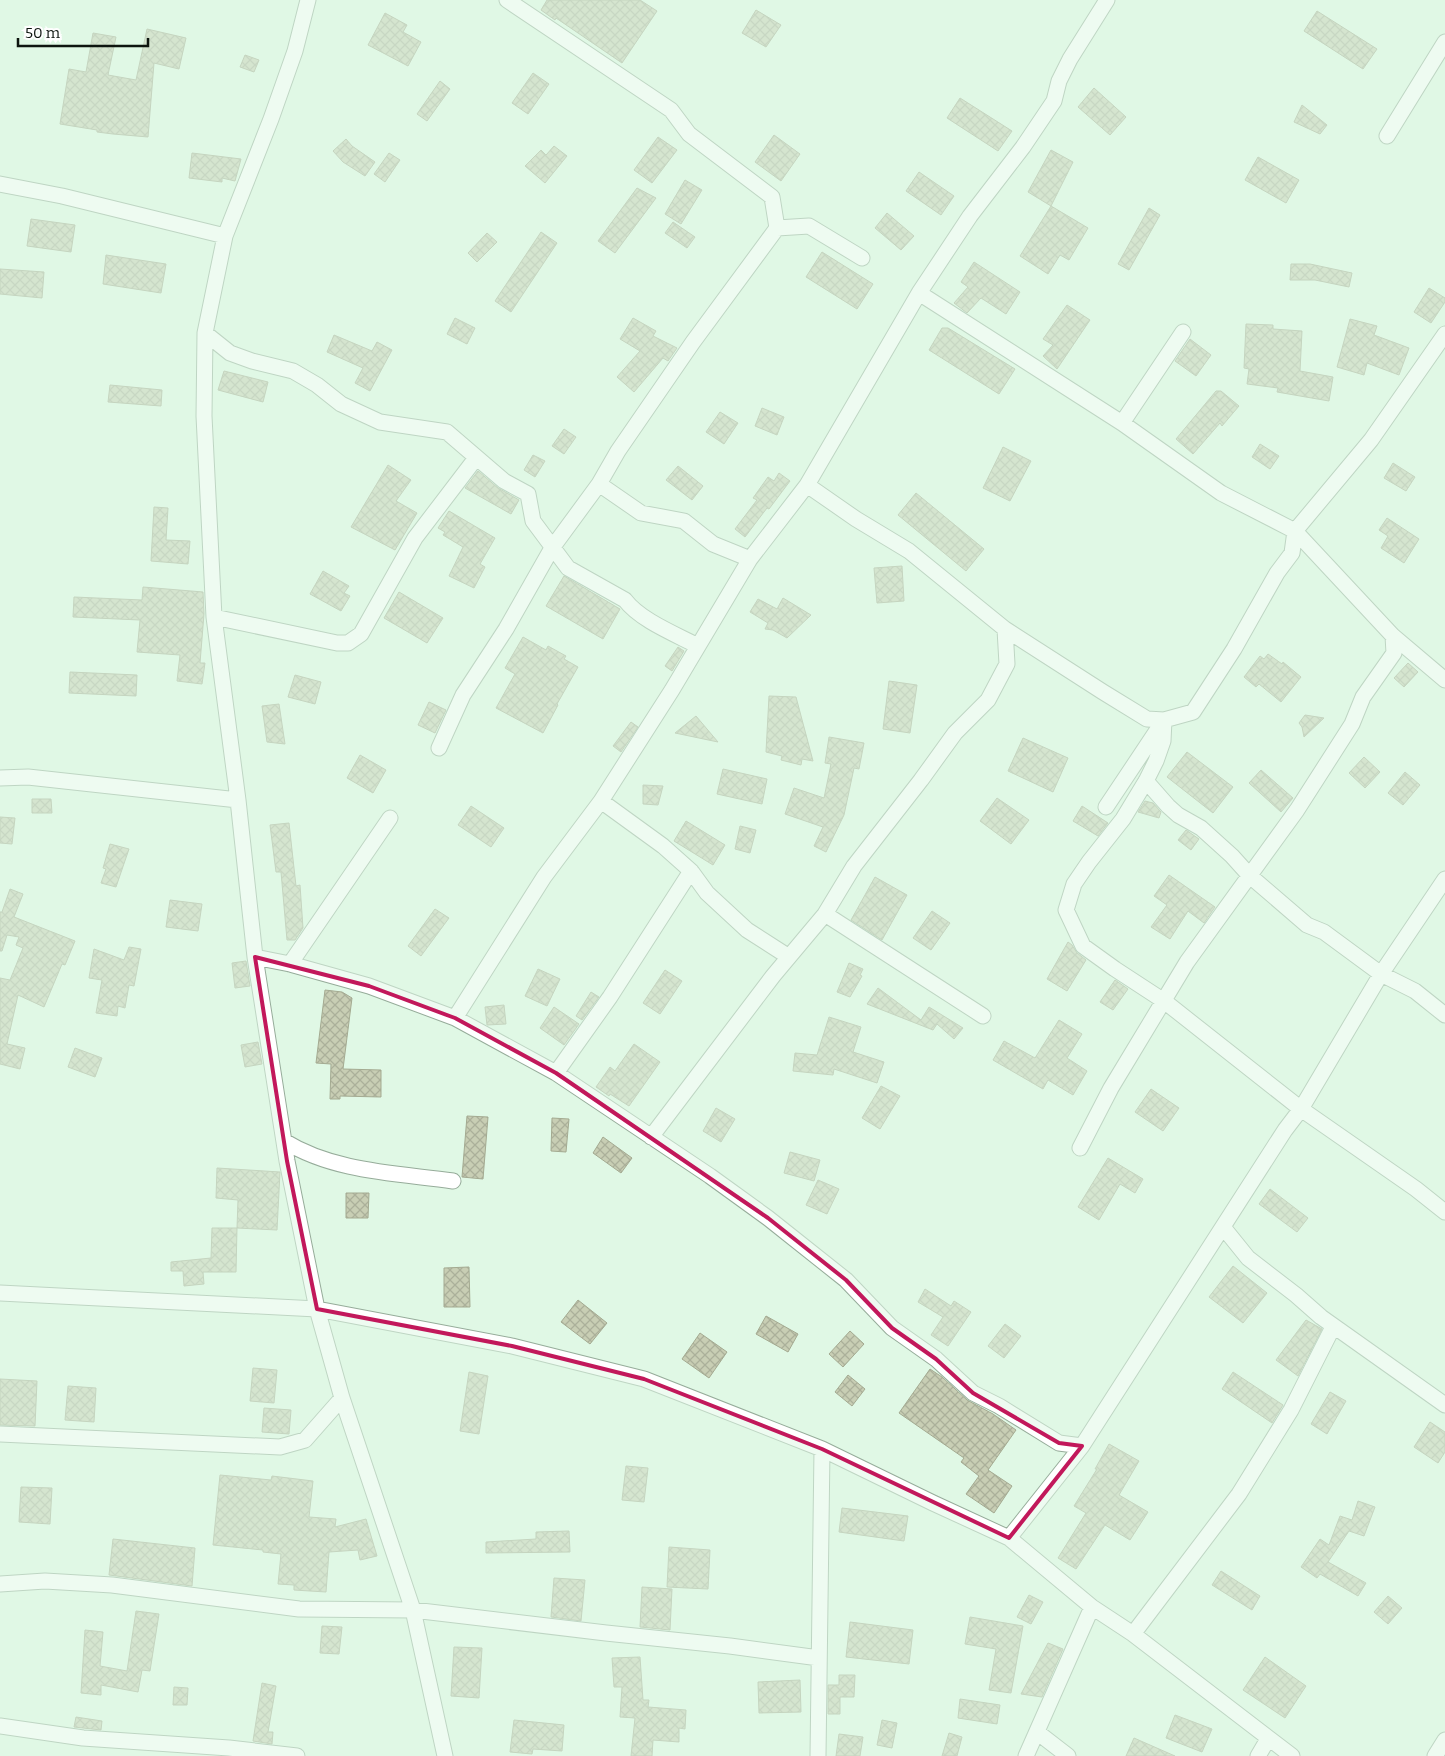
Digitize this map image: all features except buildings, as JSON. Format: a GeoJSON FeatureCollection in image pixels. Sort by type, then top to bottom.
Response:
{"type":"FeatureCollection","features":[{"type":"Feature","properties":{"kind":"street"},"geometry":{"type":"LineString","coordinates":[[308,0],[295,50],[277,102],[225,236],[205,333],[204,416],[214,617],[238,800],[255,957],[284,1141],[317,1309],[342,1398],[413,1610],[445,1756]]}},
{"type":"Feature","properties":{"kind":"street"},"geometry":{"type":"LineString","coordinates":[[439,748],[463,695],[506,629],[552,548],[599,484],[623,444],[694,342],[776,228],[772,197],[690,134],[671,110],[529,6],[508,0]]}},
{"type":"Feature","properties":{"kind":"street"},"geometry":{"type":"LineString","coordinates":[[455,1018],[544,878],[601,801],[750,559],[807,485],[919,293],[970,216],[1023,147],[1054,101],[1059,81],[1070,59],[1107,0]]}},
{"type":"Feature","properties":{"kind":"street"},"geometry":{"type":"LineString","coordinates":[[1388,136],[1445,42]]}},
{"type":"Feature","properties":{"kind":"street"},"geometry":{"type":"LineString","coordinates":[[0,184],[62,196],[225,236]]}},
{"type":"Feature","properties":{"kind":"street"},"geometry":{"type":"LineString","coordinates":[[776,228],[809,226],[862,258]]}},
{"type":"Feature","properties":{"kind":"street"},"geometry":{"type":"LineString","coordinates":[[919,293],[1122,423],[1221,493],[1295,531],[1393,636],[1445,680]]}},
{"type":"Feature","properties":{"kind":"street"},"geometry":{"type":"LineString","coordinates":[[1122,423],[1183,332]]}},
{"type":"Feature","properties":{"kind":"street"},"geometry":{"type":"LineString","coordinates":[[205,333],[230,353],[252,361],[294,371],[342,404],[380,422],[447,432],[504,481],[528,494],[533,521],[568,568],[625,600],[630,607],[657,624],[698,646]]}},
{"type":"Feature","properties":{"kind":"street"},"geometry":{"type":"LineString","coordinates":[[807,485],[856,519],[909,551],[1005,629],[1147,718],[1164,720],[1193,712],[1234,649],[1277,574],[1292,553],[1295,531],[1371,440],[1445,334]]}},
{"type":"Feature","properties":{"kind":"street"},"geometry":{"type":"LineString","coordinates":[[214,617],[337,643],[348,643],[361,634],[415,538],[476,458]]}},
{"type":"Feature","properties":{"kind":"street"},"geometry":{"type":"LineString","coordinates":[[599,484],[641,513],[684,521],[713,544],[750,559]]}},
{"type":"Feature","properties":{"kind":"street"},"geometry":{"type":"LineString","coordinates":[[651,1137],[772,976],[825,914],[854,866],[955,733],[988,700],[1007,664],[1005,629]]}},
{"type":"Feature","properties":{"kind":"street"},"geometry":{"type":"LineString","coordinates":[[1080,1148],[1111,1088],[1187,962],[1297,810],[1352,724],[1363,697],[1394,653],[1393,636]]}},
{"type":"Feature","properties":{"kind":"street"},"geometry":{"type":"LineString","coordinates":[[1164,720],[1163,741],[1146,781],[1123,818],[1074,884],[1066,910],[1083,946],[1164,1001],[1301,1109],[1445,1212]]}},
{"type":"Feature","properties":{"kind":"street"},"geometry":{"type":"LineString","coordinates":[[1106,807],[1164,720]]}},
{"type":"Feature","properties":{"kind":"street"},"geometry":{"type":"LineString","coordinates":[[0,778],[28,778],[238,800]]}},
{"type":"Feature","properties":{"kind":"street"},"geometry":{"type":"LineString","coordinates":[[1146,781],[1178,815],[1201,828],[1232,856],[1250,876],[1307,925],[1324,932],[1381,974],[1415,991],[1445,1015]]}},
{"type":"Feature","properties":{"kind":"street"},"geometry":{"type":"LineString","coordinates":[[601,801],[663,846],[691,870],[707,893],[747,930],[789,957]]}},
{"type":"Feature","properties":{"kind":"street"},"geometry":{"type":"LineString","coordinates":[[290,964],[390,818]]}},
{"type":"Feature","properties":{"kind":"street"},"geometry":{"type":"LineString","coordinates":[[556,1073],[610,997],[691,870]]}},
{"type":"Feature","properties":{"kind":"street"},"geometry":{"type":"LineString","coordinates":[[1009,1538],[1082,1446],[1285,1130],[1301,1109],[1381,974],[1445,878]]}},
{"type":"Feature","properties":{"kind":"street"},"geometry":{"type":"LineString","coordinates":[[825,914],[983,1016]]}},
{"type":"Feature","properties":{"kind":"street"},"geometry":{"type":"LineString","coordinates":[[255,957],[290,964],[369,986],[455,1018],[556,1073],[768,1218],[846,1280],[892,1328],[936,1359],[972,1393],[999,1406],[1059,1443],[1082,1446]]}},
{"type":"Feature","properties":{"kind":"street"},"geometry":{"type":"LineString","coordinates":[[284,1141],[314,1156],[348,1166],[453,1181]]}},
{"type":"Feature","properties":{"kind":"street"},"geometry":{"type":"LineString","coordinates":[[1223,1227],[1248,1258],[1333,1327],[1445,1405]]}},
{"type":"Feature","properties":{"kind":"street"},"geometry":{"type":"LineString","coordinates":[[0,1293],[317,1309],[512,1346],[644,1379],[822,1449],[1009,1538],[1092,1607],[1133,1634],[1292,1756]]}},
{"type":"Feature","properties":{"kind":"street"},"geometry":{"type":"LineString","coordinates":[[1133,1634],[1239,1494],[1291,1410],[1333,1327]]}},
{"type":"Feature","properties":{"kind":"street"},"geometry":{"type":"LineString","coordinates":[[0,1434],[280,1447],[305,1440],[342,1398]]}},
{"type":"Feature","properties":{"kind":"street"},"geometry":{"type":"LineString","coordinates":[[818,1756],[822,1449]]}},
{"type":"Feature","properties":{"kind":"street"},"geometry":{"type":"LineString","coordinates":[[0,1584],[46,1581],[112,1585],[299,1609],[413,1610],[819,1658]]}},
{"type":"Feature","properties":{"kind":"street"},"geometry":{"type":"LineString","coordinates":[[1026,1756],[1092,1607]]}},
{"type":"Feature","properties":{"kind":"street"},"geometry":{"type":"LineString","coordinates":[[0,1726],[83,1738],[228,1748],[297,1756]]}},
{"type":"Feature","properties":{"kind":"street"},"geometry":{"type":"LineString","coordinates":[[1038,1732],[1068,1756]]}},
{"type":"Feature","properties":{"kind":"street"},"geometry":{"type":"LineString","coordinates":[[1258,1756],[1268,1739]]}},
{"type":"Feature","properties":{"kind":"street"},"geometry":{"type":"LineString","coordinates":[[1434,1756],[1445,1740]]}},
{"type":"Feature","properties":{"kind":"highlighted area"},"geometry":{"type":"Polygon","coordinates":[[[255,957],[369,986],[455,1018],[556,1073],[768,1218],[846,1280],[892,1328],[936,1359],[973,1393],[1059,1443],[1082,1446],[1009,1538],[822,1449],[644,1379],[512,1346],[317,1309],[287,1161],[255,957]]]}}]}
